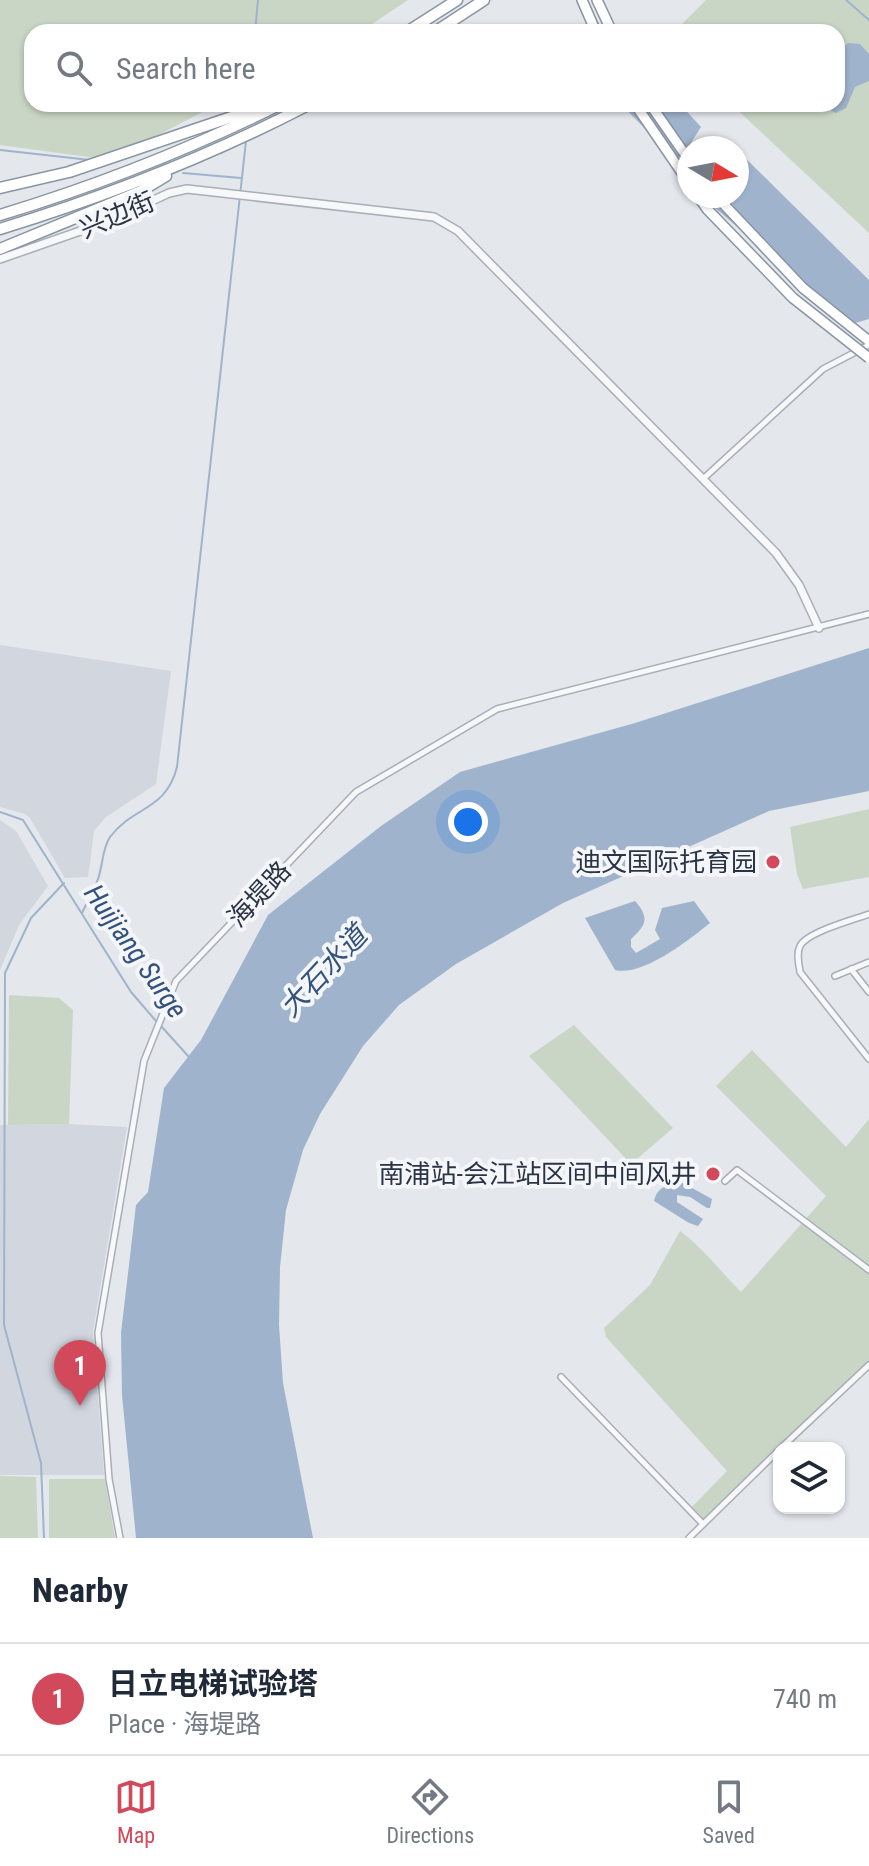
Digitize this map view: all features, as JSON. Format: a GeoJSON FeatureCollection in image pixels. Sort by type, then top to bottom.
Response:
{"type":"FeatureCollection","features":[{"type":"Feature","properties":{"kind":"highway"},"geometry":{"type":"LineString","coordinates":[[420,24],[457,0]]}},
{"type":"Feature","properties":{"kind":"highway"},"geometry":{"type":"LineString","coordinates":[[448,24],[484,0]]}},
{"type":"Feature","properties":{"kind":"highway"},"geometry":{"type":"LineString","coordinates":[[582,0],[592,24]]}},
{"type":"Feature","properties":{"kind":"highway"},"geometry":{"type":"LineString","coordinates":[[597,0],[608,24]]}},
{"type":"Feature","properties":{"kind":"highway"},"geometry":{"type":"LineString","coordinates":[[0,188],[69,172],[245,112]]}},
{"type":"Feature","properties":{"kind":"highway"},"geometry":{"type":"LineString","coordinates":[[0,215],[86,188],[265,112]]}},
{"type":"Feature","properties":{"kind":"highway"},"geometry":{"type":"LineString","coordinates":[[0,229],[189,162],[294,112]]}},
{"type":"Feature","properties":{"kind":"highway"},"geometry":{"type":"LineString","coordinates":[[640,112],[677,165]]}},
{"type":"Feature","properties":{"kind":"highway"},"geometry":{"type":"LineString","coordinates":[[656,112],[677,143]]}},
{"type":"Feature","properties":{"kind":"highway"},"geometry":{"type":"LineString","coordinates":[[0,249],[141,191],[189,162]]}},
{"type":"Feature","properties":{"kind":"highway"},"geometry":{"type":"LineString","coordinates":[[706,208],[793,298],[869,358]]}},
{"type":"Feature","properties":{"kind":"highway"},"geometry":{"type":"LineString","coordinates":[[727,208],[803,288],[869,343]]}},
{"type":"Feature","properties":{"kind":"street","name":"兴边街"},"geometry":{"type":"LineString","coordinates":[[0,259],[106,222],[169,193],[187,189],[434,217],[458,231],[776,553],[799,585],[819,628]]}},
{"type":"Feature","properties":{"kind":"street"},"geometry":{"type":"LineString","coordinates":[[702,480],[823,369],[869,343]]}},
{"type":"Feature","properties":{"kind":"street","name":"海堤路"},"geometry":{"type":"LineString","coordinates":[[120,1538],[109,1479],[98,1333],[144,1061],[176,981],[356,792],[497,709],[869,614]]}},
{"type":"Feature","properties":{"kind":"street"},"geometry":{"type":"LineString","coordinates":[[869,914],[808,936],[800,945],[798,957],[800,972],[809,985],[869,1059]]}},
{"type":"Feature","properties":{"kind":"street"},"geometry":{"type":"LineString","coordinates":[[835,976],[869,962]]}},
{"type":"Feature","properties":{"kind":"street"},"geometry":{"type":"LineString","coordinates":[[851,969],[869,991]]}},
{"type":"Feature","properties":{"kind":"street"},"geometry":{"type":"LineString","coordinates":[[725,1181],[737,1170],[869,1270]]}},
{"type":"Feature","properties":{"kind":"street"},"geometry":{"type":"LineString","coordinates":[[787,1442],[869,1365]]}},
{"type":"Feature","properties":{"kind":"street"},"geometry":{"type":"LineString","coordinates":[[561,1377],[703,1524]]}},
{"type":"Feature","properties":{"kind":"street"},"geometry":{"type":"LineString","coordinates":[[689,1538],[773,1456]]}},
{"type":"Feature","properties":{"kind":"shaded area"},"geometry":{"type":"Polygon","coordinates":[[[0,645],[171,671],[156,784],[106,817],[94,831],[88,877],[65,878],[30,818],[0,807],[0,645]]]}},
{"type":"Feature","properties":{"kind":"shaded area"},"geometry":{"type":"Polygon","coordinates":[[[0,820],[16,831],[48,886],[19,925],[0,970],[0,820]]]}},
{"type":"Feature","properties":{"kind":"shaded area"},"geometry":{"type":"Polygon","coordinates":[[[0,1125],[127,1127],[93,1331],[104,1475],[0,1475],[0,1125]]]}},
{"type":"Feature","properties":{"kind":"green space"},"geometry":{"type":"Polygon","coordinates":[[[0,0],[408,0],[372,24],[24,24],[24,112],[203,112],[110,160],[0,145],[0,0]]]}},
{"type":"Feature","properties":{"kind":"green space"},"geometry":{"type":"Polygon","coordinates":[[[706,0],[869,0],[869,233],[740,112],[845,112],[845,24],[682,24],[706,0]]]}},
{"type":"Feature","properties":{"kind":"green space"},"geometry":{"type":"Polygon","coordinates":[[[869,809],[869,877],[803,889],[797,874],[790,827],[869,809]]]}},
{"type":"Feature","properties":{"kind":"green space"},"geometry":{"type":"Polygon","coordinates":[[[9,995],[59,998],[73,1010],[69,1124],[8,1125],[9,995]]]}},
{"type":"Feature","properties":{"kind":"green space"},"geometry":{"type":"Polygon","coordinates":[[[574,1025],[673,1128],[631,1164],[529,1056],[574,1025]]]}},
{"type":"Feature","properties":{"kind":"green space"},"geometry":{"type":"Polygon","coordinates":[[[752,1050],[846,1147],[869,1119],[869,1365],[789,1442],[773,1442],[773,1457],[703,1524],[689,1510],[727,1471],[606,1337],[604,1328],[650,1285],[680,1231],[741,1292],[826,1196],[716,1086],[752,1050]]]}},
{"type":"Feature","properties":{"kind":"green space"},"geometry":{"type":"Polygon","coordinates":[[[0,1476],[36,1477],[38,1538],[0,1538],[0,1476]]]}},
{"type":"Feature","properties":{"kind":"green space"},"geometry":{"type":"Polygon","coordinates":[[[49,1479],[105,1479],[115,1538],[49,1538],[49,1479]]]}},
{"type":"Feature","properties":{"kind":"water"},"geometry":{"type":"Polygon","coordinates":[[[848,43],[860,44],[869,54],[869,81],[855,87],[845,108],[845,46],[848,43]]]}},
{"type":"Feature","properties":{"kind":"water"},"geometry":{"type":"Polygon","coordinates":[[[629,112],[687,112],[701,127],[695,136],[677,136],[677,156],[629,112]]]}},
{"type":"Feature","properties":{"kind":"water"},"geometry":{"type":"Polygon","coordinates":[[[749,162],[869,280],[869,319],[845,326],[815,294],[715,208],[749,208],[749,162]]]}},
{"type":"Feature","properties":{"kind":"water","name":"大石水道"},"geometry":{"type":"Polygon","coordinates":[[[869,648],[869,791],[769,811],[563,903],[456,964],[399,1005],[363,1046],[320,1114],[303,1150],[286,1210],[280,1267],[279,1325],[283,1383],[313,1538],[136,1538],[122,1395],[121,1333],[136,1205],[148,1192],[164,1088],[201,1040],[268,915],[381,826],[460,772],[635,723],[869,648]]]}},
{"type":"Feature","properties":{"kind":"water"},"geometry":{"type":"Polygon","coordinates":[[[635,901],[644,918],[643,926],[631,939],[631,947],[636,953],[660,939],[655,930],[662,908],[694,901],[710,923],[651,963],[626,971],[615,970],[585,918],[635,901]]]}},
{"type":"Feature","properties":{"kind":"water"},"geometry":{"type":"Polygon","coordinates":[[[683,1183],[712,1199],[710,1208],[707,1208],[690,1197],[677,1195],[677,1202],[703,1219],[698,1226],[654,1201],[661,1189],[683,1183]]]}},
{"type":"Feature","properties":{"kind":"waterway"},"geometry":{"type":"LineString","coordinates":[[256,24],[258,0]]}},
{"type":"Feature","properties":{"kind":"waterway"},"geometry":{"type":"LineString","coordinates":[[846,0],[869,20]]}},
{"type":"Feature","properties":{"kind":"waterway"},"geometry":{"type":"LineString","coordinates":[[82,913],[100,874],[110,837],[165,792],[177,767],[246,141]]}},
{"type":"Feature","properties":{"kind":"waterway"},"geometry":{"type":"LineString","coordinates":[[0,150],[90,160]]}},
{"type":"Feature","properties":{"kind":"waterway"},"geometry":{"type":"LineString","coordinates":[[183,173],[241,178]]}},
{"type":"Feature","properties":{"kind":"waterway","name":"Huijiang Surge"},"geometry":{"type":"LineString","coordinates":[[0,812],[23,820],[131,992],[156,1021]]}},
{"type":"Feature","properties":{"kind":"waterway"},"geometry":{"type":"LineString","coordinates":[[44,1538],[41,1463],[4,1325],[5,973],[31,918],[64,883]]}},
{"type":"Feature","properties":{"kind":"waterway","name":"Huijiang Surge"},"geometry":{"type":"LineString","coordinates":[[161,1026],[189,1057]]}},
{"type":"Feature","properties":{"kind":"place","name":"迪文国际托育园"},"geometry":{"type":"Point","coordinates":[773,862]}},
{"type":"Feature","properties":{"kind":"place","name":"南浦站-会江站区间中间风井"},"geometry":{"type":"Point","coordinates":[713,1174]}},
{"type":"Feature","properties":{"kind":"place","name":"日立电梯试验塔"},"geometry":{"type":"Point","coordinates":[80,1406]}}]}
